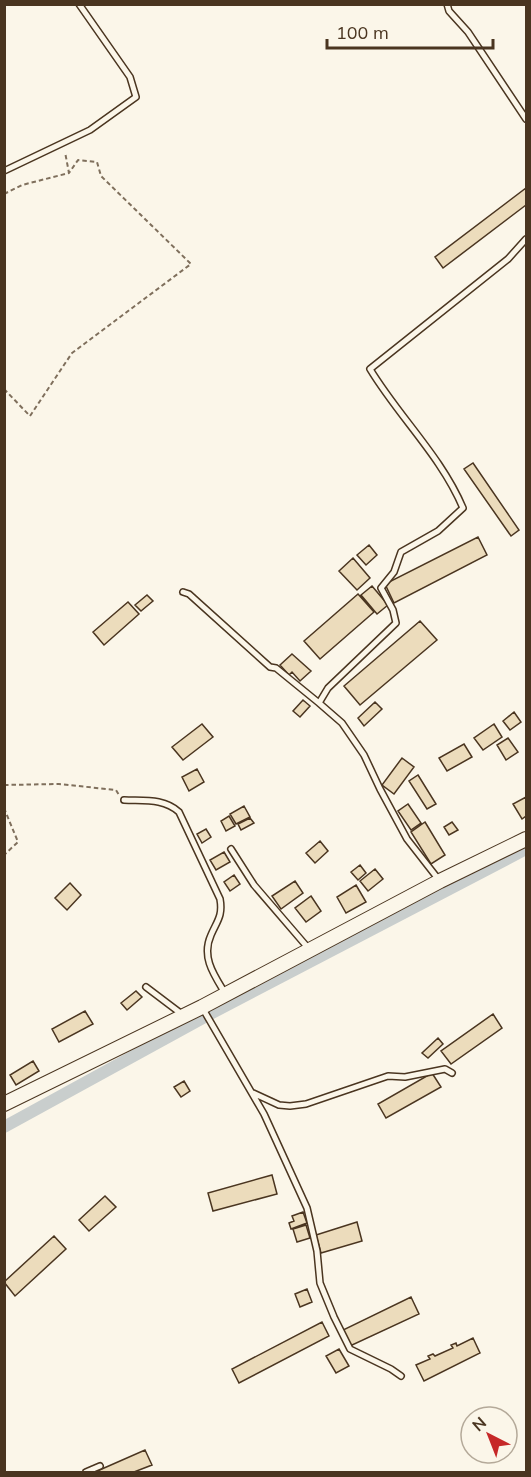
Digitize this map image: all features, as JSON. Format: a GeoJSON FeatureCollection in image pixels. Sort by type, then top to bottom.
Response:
{"type":"FeatureCollection","features":[{"type":"Feature","properties":{"kind":"street"},"geometry":{"type":"LineString","coordinates":[[4,1104],[202,1007],[441,881],[526,839]]}},
{"type":"Feature","properties":{"kind":"lane"},"geometry":{"type":"LineString","coordinates":[[4,171],[90,130],[136,97],[130,77],[79,4]]}},
{"type":"Feature","properties":{"kind":"lane"},"geometry":{"type":"LineString","coordinates":[[447,4],[526,118]]}},
{"type":"Feature","properties":{"kind":"lane"},"geometry":{"type":"LineString","coordinates":[[319,703],[328,688],[396,623],[393,610],[381,588],[394,572],[401,552],[438,531],[463,508],[454,486],[386,395],[370,369],[508,259],[526,239]]}},
{"type":"Feature","properties":{"kind":"lane"},"geometry":{"type":"LineString","coordinates":[[183,592],[189,594],[270,667],[276,669],[342,723],[364,754],[407,839],[441,881]]}},
{"type":"Feature","properties":{"kind":"lane"},"geometry":{"type":"LineString","coordinates":[[124,800],[163,801],[171,804],[180,812],[220,899],[222,910],[220,920],[210,937],[208,956],[210,968],[226,994]]}},
{"type":"Feature","properties":{"kind":"lane"},"geometry":{"type":"LineString","coordinates":[[231,849],[254,885],[310,950]]}},
{"type":"Feature","properties":{"kind":"lane"},"geometry":{"type":"LineString","coordinates":[[146,987],[184,1016]]}},
{"type":"Feature","properties":{"kind":"lane"},"geometry":{"type":"LineString","coordinates":[[202,1007],[264,1114],[307,1208],[317,1251],[320,1283],[350,1349],[401,1376]]}},
{"type":"Feature","properties":{"kind":"lane"},"geometry":{"type":"LineString","coordinates":[[251,1092],[279,1105],[290,1106],[306,1104],[388,1076],[405,1077],[445,1069],[452,1073]]}},
{"type":"Feature","properties":{"kind":"lane"},"geometry":{"type":"LineString","coordinates":[[86,1473],[100,1466]]}},
{"type":"Feature","properties":{"kind":"path"},"geometry":{"type":"LineString","coordinates":[[63,142],[69,173]]}},
{"type":"Feature","properties":{"kind":"path"},"geometry":{"type":"LineString","coordinates":[[4,194],[22,185],[69,173],[78,160],[97,162],[101,176],[191,264],[72,353],[30,416],[4,389]]}},
{"type":"Feature","properties":{"kind":"path"},"geometry":{"type":"LineString","coordinates":[[4,785],[59,784],[116,790],[124,800]]}},
{"type":"Feature","properties":{"kind":"path"},"geometry":{"type":"LineString","coordinates":[[4,808],[18,842],[4,855]]}},
{"type":"Feature","properties":{"kind":"building"},"geometry":{"type":"Polygon","coordinates":[[[526,188],[526,205],[443,268],[435,257],[526,188]]]}},
{"type":"Feature","properties":{"kind":"building"},"geometry":{"type":"Polygon","coordinates":[[[473,463],[519,530],[511,536],[464,469],[473,463]]]}},
{"type":"Feature","properties":{"kind":"building"},"geometry":{"type":"Polygon","coordinates":[[[478,537],[487,555],[394,603],[385,584],[478,537]]]}},
{"type":"Feature","properties":{"kind":"building"},"geometry":{"type":"Polygon","coordinates":[[[369,545],[377,555],[366,565],[357,555],[369,545]]]}},
{"type":"Feature","properties":{"kind":"building"},"geometry":{"type":"Polygon","coordinates":[[[353,558],[370,578],[357,590],[339,571],[353,558]]]}},
{"type":"Feature","properties":{"kind":"building"},"geometry":{"type":"Polygon","coordinates":[[[372,586],[388,605],[377,614],[361,595],[372,586]]]}},
{"type":"Feature","properties":{"kind":"building"},"geometry":{"type":"Polygon","coordinates":[[[358,594],[374,612],[320,659],[304,641],[358,594]]]}},
{"type":"Feature","properties":{"kind":"building"},"geometry":{"type":"Polygon","coordinates":[[[147,595],[153,601],[141,611],[135,605],[147,595]]]}},
{"type":"Feature","properties":{"kind":"building"},"geometry":{"type":"Polygon","coordinates":[[[128,602],[139,614],[104,645],[93,632],[128,602]]]}},
{"type":"Feature","properties":{"kind":"building"},"geometry":{"type":"Polygon","coordinates":[[[420,621],[437,640],[360,705],[344,686],[420,621]]]}},
{"type":"Feature","properties":{"kind":"building"},"geometry":{"type":"Polygon","coordinates":[[[292,654],[311,671],[300,681],[292,672],[289,675],[280,665],[292,654]]]}},
{"type":"Feature","properties":{"kind":"building"},"geometry":{"type":"Polygon","coordinates":[[[303,700],[310,706],[300,717],[293,711],[303,700]]]}},
{"type":"Feature","properties":{"kind":"building"},"geometry":{"type":"Polygon","coordinates":[[[375,702],[382,709],[364,726],[358,718],[375,702]]]}},
{"type":"Feature","properties":{"kind":"building"},"geometry":{"type":"Polygon","coordinates":[[[514,712],[521,722],[510,730],[503,721],[514,712]]]}},
{"type":"Feature","properties":{"kind":"building"},"geometry":{"type":"Polygon","coordinates":[[[202,724],[213,737],[183,760],[172,747],[202,724]]]}},
{"type":"Feature","properties":{"kind":"building"},"geometry":{"type":"Polygon","coordinates":[[[494,724],[502,737],[483,750],[474,738],[494,724]]]}},
{"type":"Feature","properties":{"kind":"building"},"geometry":{"type":"Polygon","coordinates":[[[508,738],[518,752],[506,760],[497,745],[508,738]]]}},
{"type":"Feature","properties":{"kind":"building"},"geometry":{"type":"Polygon","coordinates":[[[464,744],[472,757],[447,771],[439,758],[464,744]]]}},
{"type":"Feature","properties":{"kind":"building"},"geometry":{"type":"Polygon","coordinates":[[[402,758],[414,767],[394,794],[382,785],[402,758]]]}},
{"type":"Feature","properties":{"kind":"building"},"geometry":{"type":"Polygon","coordinates":[[[197,769],[204,782],[189,791],[182,777],[197,769]]]}},
{"type":"Feature","properties":{"kind":"building"},"geometry":{"type":"Polygon","coordinates":[[[418,775],[436,804],[427,809],[409,781],[418,775]]]}},
{"type":"Feature","properties":{"kind":"building"},"geometry":{"type":"Polygon","coordinates":[[[526,797],[526,816],[522,819],[513,804],[526,797]]]}},
{"type":"Feature","properties":{"kind":"building"},"geometry":{"type":"Polygon","coordinates":[[[408,804],[421,823],[411,830],[398,811],[408,804]]]}},
{"type":"Feature","properties":{"kind":"building"},"geometry":{"type":"Polygon","coordinates":[[[244,806],[250,817],[236,824],[230,814],[244,806]]]}},
{"type":"Feature","properties":{"kind":"building"},"geometry":{"type":"Polygon","coordinates":[[[229,816],[235,826],[226,831],[221,821],[229,816]]]}},
{"type":"Feature","properties":{"kind":"building"},"geometry":{"type":"Polygon","coordinates":[[[250,818],[254,823],[241,830],[238,824],[250,818]]]}},
{"type":"Feature","properties":{"kind":"building"},"geometry":{"type":"Polygon","coordinates":[[[425,822],[445,855],[431,864],[411,832],[425,822]]]}},
{"type":"Feature","properties":{"kind":"building"},"geometry":{"type":"Polygon","coordinates":[[[452,822],[458,830],[449,835],[444,827],[452,822]]]}},
{"type":"Feature","properties":{"kind":"building"},"geometry":{"type":"Polygon","coordinates":[[[206,829],[211,837],[202,843],[197,834],[206,829]]]}},
{"type":"Feature","properties":{"kind":"building"},"geometry":{"type":"Polygon","coordinates":[[[320,841],[328,851],[315,863],[306,853],[320,841]]]}},
{"type":"Feature","properties":{"kind":"building"},"geometry":{"type":"Polygon","coordinates":[[[224,852],[230,862],[216,870],[210,860],[224,852]]]}},
{"type":"Feature","properties":{"kind":"building"},"geometry":{"type":"Polygon","coordinates":[[[360,865],[366,873],[358,880],[351,872],[360,865]]]}},
{"type":"Feature","properties":{"kind":"building"},"geometry":{"type":"Polygon","coordinates":[[[375,869],[383,879],[368,891],[360,881],[375,869]]]}},
{"type":"Feature","properties":{"kind":"building"},"geometry":{"type":"Polygon","coordinates":[[[234,875],[240,884],[230,891],[224,882],[234,875]]]}},
{"type":"Feature","properties":{"kind":"building"},"geometry":{"type":"Polygon","coordinates":[[[295,881],[303,893],[281,909],[272,896],[295,881]]]}},
{"type":"Feature","properties":{"kind":"building"},"geometry":{"type":"Polygon","coordinates":[[[70,883],[81,895],[67,910],[55,898],[70,883]]]}},
{"type":"Feature","properties":{"kind":"building"},"geometry":{"type":"Polygon","coordinates":[[[356,885],[366,902],[346,913],[337,897],[356,885]]]}},
{"type":"Feature","properties":{"kind":"building"},"geometry":{"type":"Polygon","coordinates":[[[311,896],[321,911],[306,922],[295,908],[311,896]]]}},
{"type":"Feature","properties":{"kind":"building"},"geometry":{"type":"Polygon","coordinates":[[[136,991],[142,997],[127,1010],[121,1003],[136,991]]]}},
{"type":"Feature","properties":{"kind":"building"},"geometry":{"type":"Polygon","coordinates":[[[85,1011],[93,1024],[59,1042],[52,1029],[85,1011]]]}},
{"type":"Feature","properties":{"kind":"building"},"geometry":{"type":"Polygon","coordinates":[[[493,1014],[502,1028],[451,1064],[441,1051],[493,1014]]]}},
{"type":"Feature","properties":{"kind":"building"},"geometry":{"type":"Polygon","coordinates":[[[438,1038],[443,1044],[428,1058],[422,1053],[438,1038]]]}},
{"type":"Feature","properties":{"kind":"building"},"geometry":{"type":"Polygon","coordinates":[[[33,1061],[39,1071],[16,1085],[10,1075],[33,1061]]]}},
{"type":"Feature","properties":{"kind":"building"},"geometry":{"type":"Polygon","coordinates":[[[432,1073],[441,1087],[386,1118],[378,1104],[432,1073]]]}},
{"type":"Feature","properties":{"kind":"building"},"geometry":{"type":"Polygon","coordinates":[[[184,1081],[190,1091],[181,1097],[174,1087],[184,1081]]]}},
{"type":"Feature","properties":{"kind":"building"},"geometry":{"type":"Polygon","coordinates":[[[272,1175],[277,1194],[213,1211],[208,1193],[272,1175]]]}},
{"type":"Feature","properties":{"kind":"building"},"geometry":{"type":"Polygon","coordinates":[[[105,1196],[116,1207],[89,1231],[79,1220],[105,1196]]]}},
{"type":"Feature","properties":{"kind":"building"},"geometry":{"type":"Polygon","coordinates":[[[303,1212],[307,1223],[291,1229],[289,1223],[294,1221],[292,1216],[303,1212]]]}},
{"type":"Feature","properties":{"kind":"building"},"geometry":{"type":"Polygon","coordinates":[[[357,1222],[362,1241],[321,1253],[316,1235],[357,1222]]]}},
{"type":"Feature","properties":{"kind":"building"},"geometry":{"type":"Polygon","coordinates":[[[306,1225],[310,1238],[297,1242],[293,1229],[306,1225]]]}},
{"type":"Feature","properties":{"kind":"building"},"geometry":{"type":"Polygon","coordinates":[[[54,1236],[66,1249],[15,1296],[4,1282],[54,1236]]]}},
{"type":"Feature","properties":{"kind":"building"},"geometry":{"type":"Polygon","coordinates":[[[307,1289],[312,1302],[300,1307],[295,1294],[307,1289]]]}},
{"type":"Feature","properties":{"kind":"building"},"geometry":{"type":"Polygon","coordinates":[[[411,1297],[419,1314],[350,1346],[343,1330],[411,1297]]]}},
{"type":"Feature","properties":{"kind":"building"},"geometry":{"type":"Polygon","coordinates":[[[322,1322],[329,1336],[239,1383],[232,1369],[322,1322]]]}},
{"type":"Feature","properties":{"kind":"building"},"geometry":{"type":"Polygon","coordinates":[[[473,1338],[480,1353],[424,1381],[416,1365],[430,1359],[428,1356],[433,1354],[435,1356],[453,1348],[451,1345],[456,1343],[457,1346],[473,1338]]]}},
{"type":"Feature","properties":{"kind":"building"},"geometry":{"type":"Polygon","coordinates":[[[339,1349],[349,1366],[336,1373],[326,1356],[339,1349]]]}},
{"type":"Feature","properties":{"kind":"building"},"geometry":{"type":"Polygon","coordinates":[[[145,1450],[152,1465],[134,1472],[95,1472],[145,1450]]]}},
{"type":"Feature","properties":{"kind":"waterway"},"geometry":{"type":"LineString","coordinates":[[4,1127],[212,1013],[526,849]]}}]}
